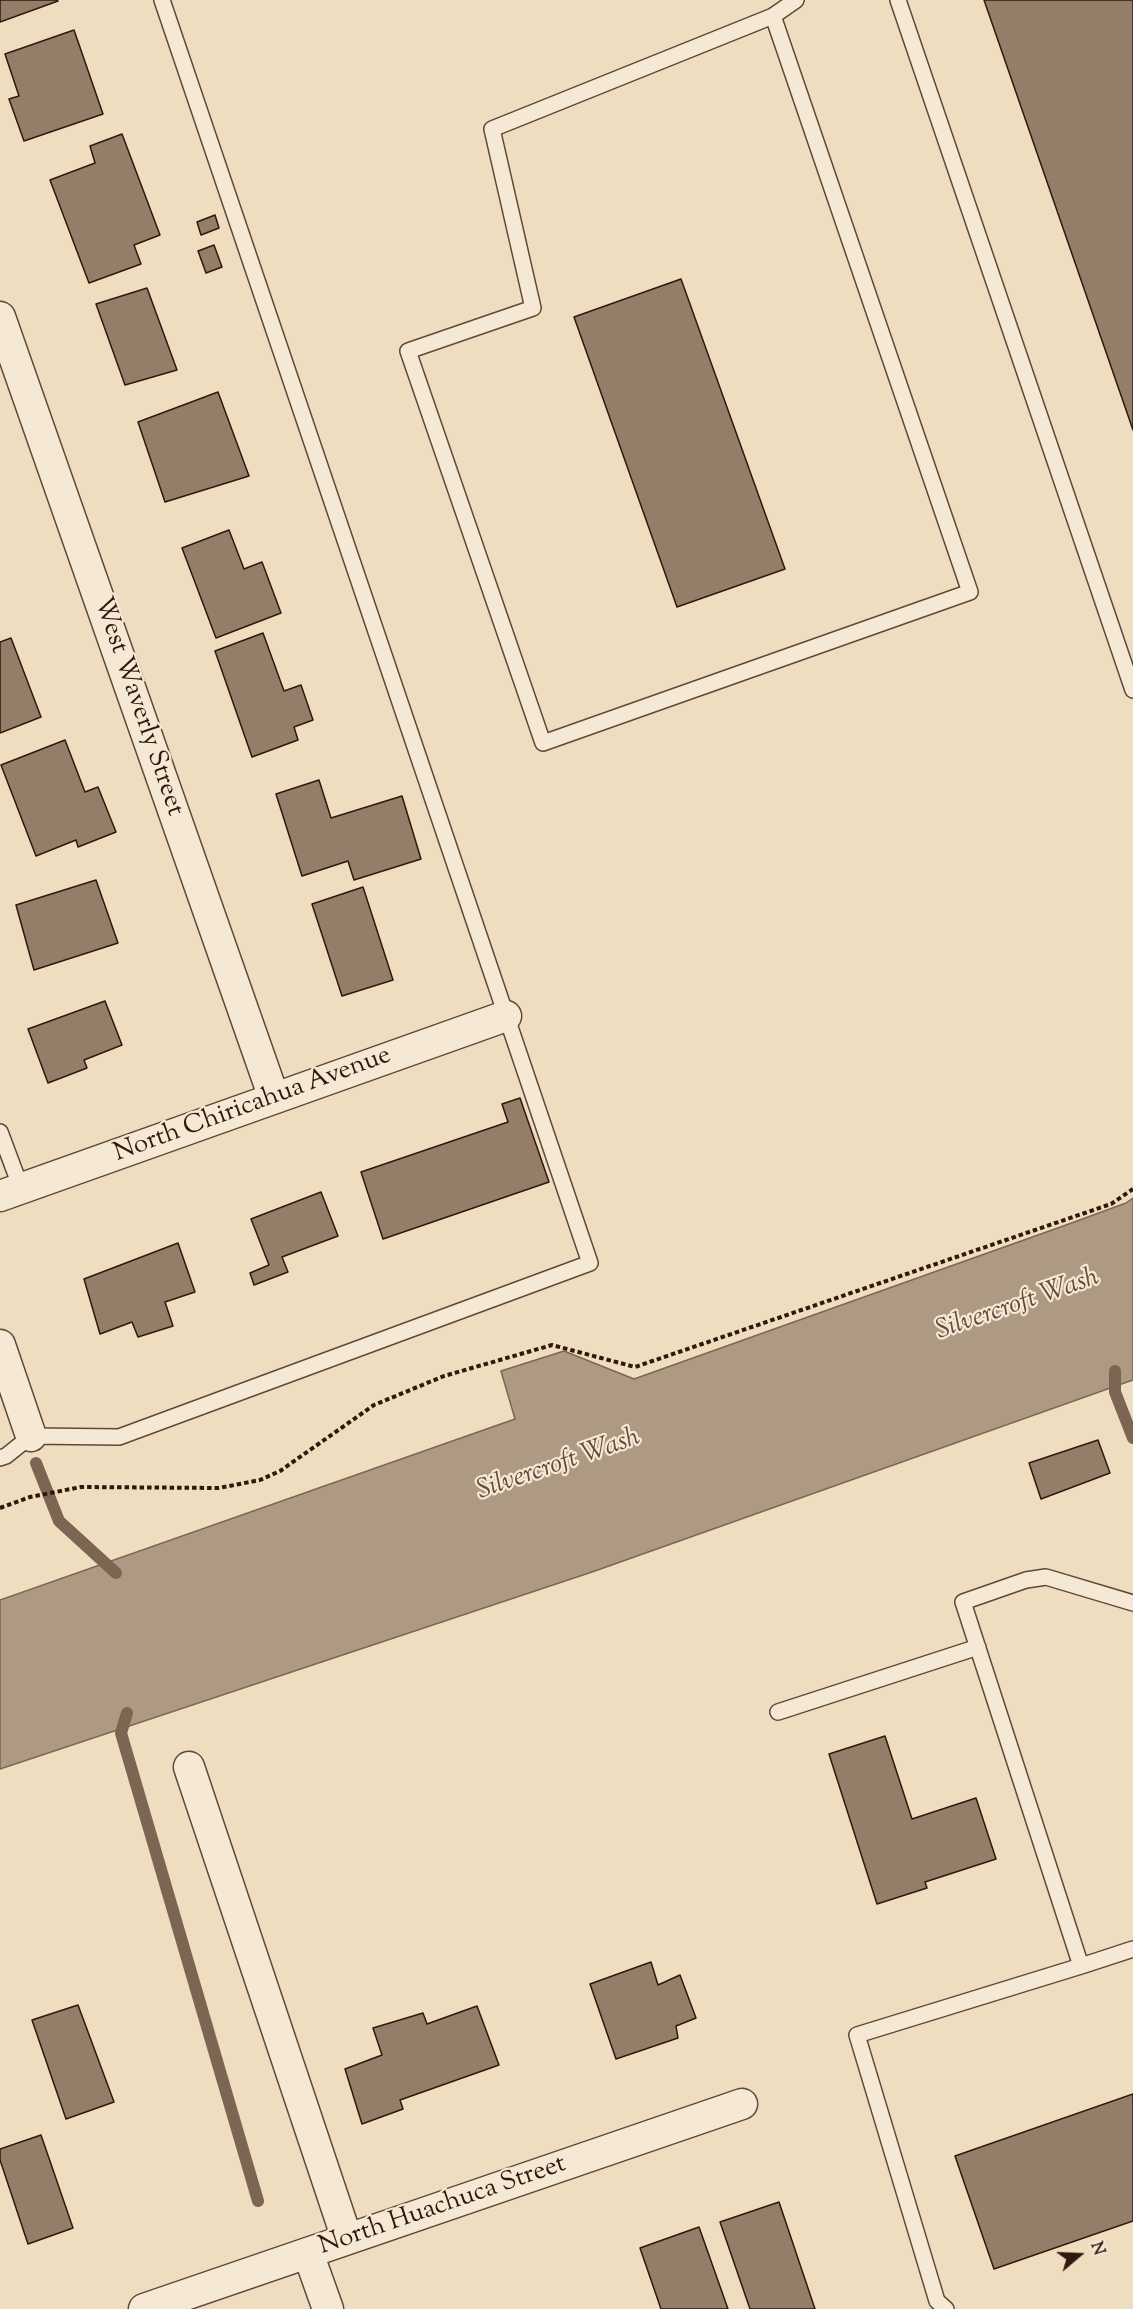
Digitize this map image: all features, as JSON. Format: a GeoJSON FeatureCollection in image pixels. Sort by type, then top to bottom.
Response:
{"type":"FeatureCollection","features":[{"type":"Feature","properties":{"kind":"street","name":"West Waverly Street"},"geometry":{"type":"LineString","coordinates":[[0,316],[274,1098]]}},
{"type":"Feature","properties":{"kind":"street","name":"North Chiricahua Avenue"},"geometry":{"type":"LineString","coordinates":[[11,1192],[506,1016]]}},
{"type":"Feature","properties":{"kind":"street"},"geometry":{"type":"LineString","coordinates":[[0,1345],[31,1436]]}},
{"type":"Feature","properties":{"kind":"street"},"geometry":{"type":"LineString","coordinates":[[189,1767],[347,2239]]}},
{"type":"Feature","properties":{"kind":"street","name":"North Huachuca Street"},"geometry":{"type":"LineString","coordinates":[[144,2309],[742,2104]]}},
{"type":"Feature","properties":{"kind":"street"},"geometry":{"type":"LineString","coordinates":[[308,2253],[328,2309]]}},
{"type":"Feature","properties":{"kind":"lane"},"geometry":{"type":"LineString","coordinates":[[0,1458],[31,1436],[119,1437],[590,1263],[162,0]]}},
{"type":"Feature","properties":{"kind":"lane"},"geometry":{"type":"LineString","coordinates":[[773,16],[970,592],[543,743],[408,351],[533,308],[492,129],[773,16],[796,0]]}},
{"type":"Feature","properties":{"kind":"lane"},"geometry":{"type":"LineString","coordinates":[[898,0],[1133,690]]}},
{"type":"Feature","properties":{"kind":"lane"},"geometry":{"type":"LineString","coordinates":[[0,1132],[11,1192]]}},
{"type":"Feature","properties":{"kind":"lane"},"geometry":{"type":"LineString","coordinates":[[1082,1966],[963,1602],[1026,1580],[1046,1577],[1133,1603]]}},
{"type":"Feature","properties":{"kind":"lane"},"geometry":{"type":"LineString","coordinates":[[778,1712],[978,1647]]}},
{"type":"Feature","properties":{"kind":"lane"},"geometry":{"type":"LineString","coordinates":[[946,2309],[937,2301],[856,2035],[1082,1966],[1133,1948]]}},
{"type":"Feature","properties":{"kind":"path"},"geometry":{"type":"LineString","coordinates":[[0,1508],[30,1497],[81,1487],[219,1488],[260,1480],[280,1471],[374,1405],[444,1377],[552,1345],[634,1367],[1111,1204],[1133,1189]]}},
{"type":"Feature","properties":{"kind":"water","name":"Silvercroft Wash"},"geometry":{"type":"Polygon","coordinates":[[[1133,1198],[1133,1380],[592,1572],[0,1769],[0,1600],[515,1419],[501,1371],[564,1351],[634,1379],[1066,1225],[1126,1203],[1133,1198]]]}},
{"type":"Feature","properties":{"kind":"building"},"geometry":{"type":"Polygon","coordinates":[[[0,0],[57,0],[58,1],[0,22],[0,0]]]}},
{"type":"Feature","properties":{"kind":"building"},"geometry":{"type":"Polygon","coordinates":[[[984,0],[1133,0],[1133,430],[984,0]]]}},
{"type":"Feature","properties":{"kind":"building"},"geometry":{"type":"Polygon","coordinates":[[[74,30],[103,114],[24,141],[9,99],[19,96],[5,54],[74,30]]]}},
{"type":"Feature","properties":{"kind":"building"},"geometry":{"type":"Polygon","coordinates":[[[122,134],[160,235],[134,245],[141,264],[89,283],[50,180],[95,163],[90,146],[122,134]]]}},
{"type":"Feature","properties":{"kind":"building"},"geometry":{"type":"Polygon","coordinates":[[[215,215],[219,228],[201,235],[197,222],[215,215]]]}},
{"type":"Feature","properties":{"kind":"building"},"geometry":{"type":"Polygon","coordinates":[[[214,245],[222,267],[206,273],[198,251],[214,245]]]}},
{"type":"Feature","properties":{"kind":"building"},"geometry":{"type":"Polygon","coordinates":[[[681,279],[785,569],[677,607],[574,317],[681,279]]]}},
{"type":"Feature","properties":{"kind":"building"},"geometry":{"type":"Polygon","coordinates":[[[147,288],[177,370],[125,385],[96,304],[147,288]]]}},
{"type":"Feature","properties":{"kind":"building"},"geometry":{"type":"Polygon","coordinates":[[[218,392],[249,476],[165,502],[138,422],[218,392]]]}},
{"type":"Feature","properties":{"kind":"building"},"geometry":{"type":"Polygon","coordinates":[[[229,530],[244,569],[262,562],[281,613],[216,638],[182,548],[229,530]]]}},
{"type":"Feature","properties":{"kind":"building"},"geometry":{"type":"Polygon","coordinates":[[[263,633],[284,691],[301,685],[313,720],[294,727],[298,740],[252,757],[215,651],[263,633]]]}},
{"type":"Feature","properties":{"kind":"building"},"geometry":{"type":"Polygon","coordinates":[[[11,638],[41,717],[0,733],[0,642],[11,638]]]}},
{"type":"Feature","properties":{"kind":"building"},"geometry":{"type":"Polygon","coordinates":[[[65,740],[85,792],[98,787],[116,832],[78,847],[76,840],[36,856],[1,765],[65,740]]]}},
{"type":"Feature","properties":{"kind":"building"},"geometry":{"type":"Polygon","coordinates":[[[319,780],[331,818],[402,796],[421,859],[354,880],[348,861],[302,876],[276,794],[319,780]]]}},
{"type":"Feature","properties":{"kind":"building"},"geometry":{"type":"Polygon","coordinates":[[[96,880],[118,943],[34,970],[16,905],[96,880]]]}},
{"type":"Feature","properties":{"kind":"building"},"geometry":{"type":"Polygon","coordinates":[[[363,887],[393,980],[342,996],[312,904],[363,887]]]}},
{"type":"Feature","properties":{"kind":"building"},"geometry":{"type":"Polygon","coordinates":[[[105,1001],[122,1045],[84,1060],[87,1068],[48,1083],[28,1029],[105,1001]]]}},
{"type":"Feature","properties":{"kind":"building"},"geometry":{"type":"Polygon","coordinates":[[[520,1098],[549,1182],[383,1239],[361,1172],[508,1122],[502,1104],[520,1098]]]}},
{"type":"Feature","properties":{"kind":"building"},"geometry":{"type":"Polygon","coordinates":[[[321,1192],[338,1236],[282,1257],[288,1272],[254,1285],[250,1273],[269,1265],[251,1219],[321,1192]]]}},
{"type":"Feature","properties":{"kind":"building"},"geometry":{"type":"Polygon","coordinates":[[[178,1243],[195,1292],[165,1302],[173,1326],[138,1337],[132,1322],[100,1334],[84,1279],[178,1243]]]}},
{"type":"Feature","properties":{"kind":"building"},"geometry":{"type":"Polygon","coordinates":[[[1098,1440],[1110,1473],[1041,1499],[1029,1463],[1098,1440]]]}},
{"type":"Feature","properties":{"kind":"building"},"geometry":{"type":"Polygon","coordinates":[[[885,1736],[912,1819],[976,1798],[996,1859],[925,1882],[927,1888],[877,1904],[829,1754],[885,1736]]]}},
{"type":"Feature","properties":{"kind":"building"},"geometry":{"type":"Polygon","coordinates":[[[651,1962],[658,1985],[680,1975],[696,2018],[676,2026],[678,2038],[616,2059],[590,1984],[651,1962]]]}},
{"type":"Feature","properties":{"kind":"building"},"geometry":{"type":"Polygon","coordinates":[[[78,2005],[114,2102],[66,2119],[32,2020],[78,2005]]]}},
{"type":"Feature","properties":{"kind":"building"},"geometry":{"type":"Polygon","coordinates":[[[477,2006],[499,2065],[400,2100],[403,2109],[362,2124],[345,2069],[382,2055],[373,2028],[423,2013],[427,2024],[477,2006]]]}},
{"type":"Feature","properties":{"kind":"building"},"geometry":{"type":"Polygon","coordinates":[[[1133,2094],[1133,2221],[994,2269],[955,2156],[1133,2094]]]}},
{"type":"Feature","properties":{"kind":"building"},"geometry":{"type":"Polygon","coordinates":[[[41,2135],[73,2228],[28,2244],[0,2160],[0,2149],[41,2135]]]}},
{"type":"Feature","properties":{"kind":"building"},"geometry":{"type":"Polygon","coordinates":[[[779,2202],[815,2309],[750,2309],[720,2222],[779,2202]]]}},
{"type":"Feature","properties":{"kind":"building"},"geometry":{"type":"Polygon","coordinates":[[[699,2227],[728,2309],[661,2309],[640,2248],[699,2227]]]}},
{"type":"Feature","properties":{"kind":"waterway"},"geometry":{"type":"LineString","coordinates":[[1115,1371],[1115,1392],[1133,1438]]}},
{"type":"Feature","properties":{"kind":"waterway"},"geometry":{"type":"LineString","coordinates":[[36,1463],[59,1521],[116,1573]]}},
{"type":"Feature","properties":{"kind":"waterway"},"geometry":{"type":"LineString","coordinates":[[127,1713],[121,1733],[258,2201]]}}]}
